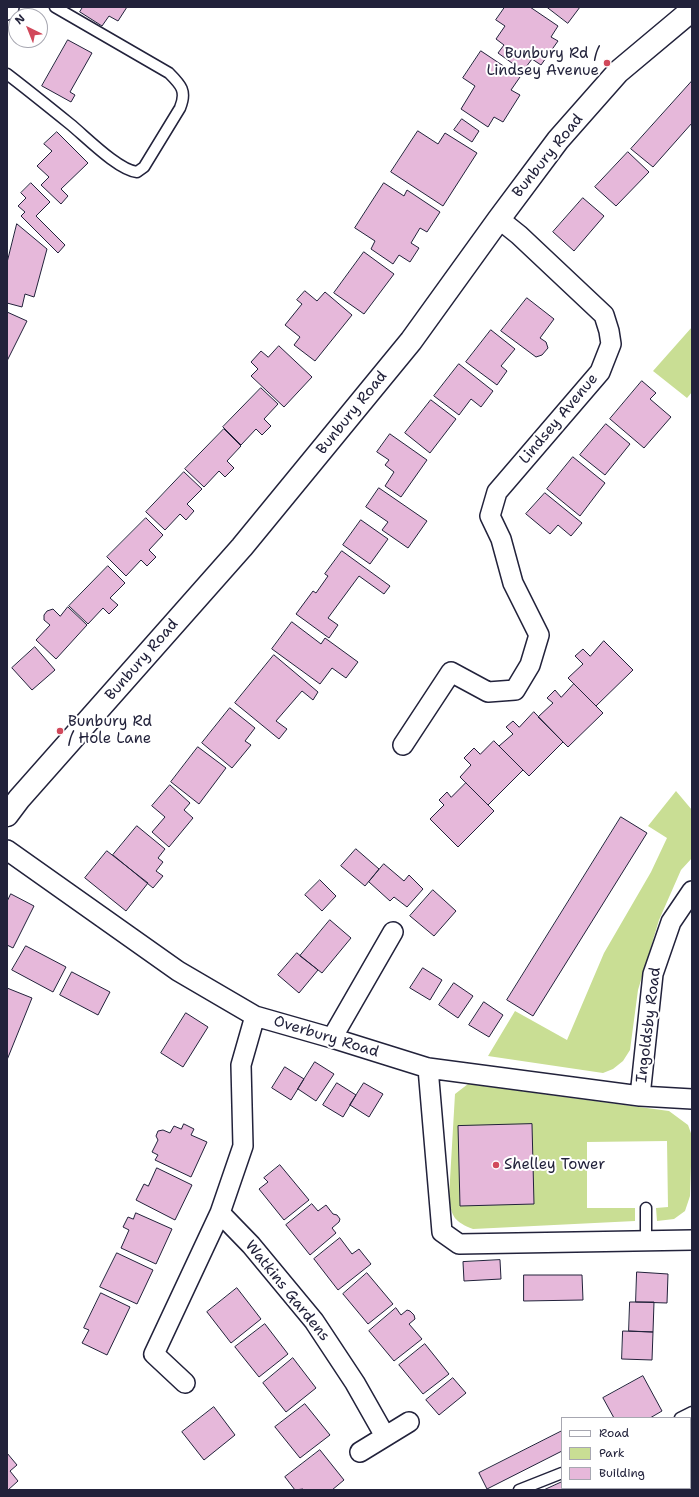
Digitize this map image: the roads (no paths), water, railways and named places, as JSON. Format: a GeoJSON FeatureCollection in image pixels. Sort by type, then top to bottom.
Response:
{"type":"FeatureCollection","features":[{"type":"Feature","properties":{"kind":"main road","name":"Bunbury Road"},"geometry":{"type":"LineString","coordinates":[[7,815],[34,782],[242,547],[411,341],[558,140],[618,72],[692,10]]}},
{"type":"Feature","properties":{"kind":"street","name":"Lindsey Avenue"},"geometry":{"type":"LineString","coordinates":[[404,745],[451,672],[488,692],[515,690],[530,665],[540,635],[512,583],[501,539],[490,516],[497,492],[600,372],[611,344],[604,315],[519,235],[499,219]]}},
{"type":"Feature","properties":{"kind":"street","name":"Overbury Road"},"geometry":{"type":"LineString","coordinates":[[7,850],[178,971],[255,1016],[428,1068],[640,1096],[692,1099]]}},
{"type":"Feature","properties":{"kind":"street","name":"Ingoldsby Road"},"geometry":{"type":"LineString","coordinates":[[640,1096],[653,974],[671,922],[692,891]]}},
{"type":"Feature","properties":{"kind":"street"},"geometry":{"type":"LineString","coordinates":[[332,1038],[393,932]]}},
{"type":"Feature","properties":{"kind":"street"},"geometry":{"type":"LineString","coordinates":[[185,1383],[154,1354],[220,1213],[243,1146],[241,1065],[255,1016]]}},
{"type":"Feature","properties":{"kind":"street"},"geometry":{"type":"LineString","coordinates":[[428,1068],[442,1232],[458,1244],[692,1240]]}},
{"type":"Feature","properties":{"kind":"street","name":"Watkins Gardens"},"geometry":{"type":"LineString","coordinates":[[220,1213],[251,1244],[314,1321],[355,1383],[385,1436]]}},
{"type":"Feature","properties":{"kind":"street"},"geometry":{"type":"LineString","coordinates":[[360,1452],[409,1422]]}},
{"type":"Feature","properties":{"kind":"lane"},"geometry":{"type":"LineString","coordinates":[[7,74],[82,134],[109,158],[131,172],[137,172],[144,167],[180,108],[183,100],[181,86],[169,73],[55,7]]}},
{"type":"Feature","properties":{"kind":"lane"},"geometry":{"type":"LineString","coordinates":[[646,1208],[646,1241]]}},
{"type":"Feature","properties":{"kind":"lane"},"geometry":{"type":"LineString","coordinates":[[682,1417],[692,1412]]}},
{"type":"Feature","properties":{"kind":"lane"},"geometry":{"type":"LineString","coordinates":[[519,1490],[561,1473]]}},
{"type":"Feature","properties":{"kind":"place","name":"Bunbury Rd / Lindsey Avenue"},"geometry":{"type":"Point","coordinates":[607,63]}},
{"type":"Feature","properties":{"kind":"place","name":"Bunbury Rd / Hole Lane"},"geometry":{"type":"Point","coordinates":[60,731]}},
{"type":"Feature","properties":{"kind":"place","name":"Shelley Tower"},"geometry":{"type":"Point","coordinates":[496,1165]}}]}
